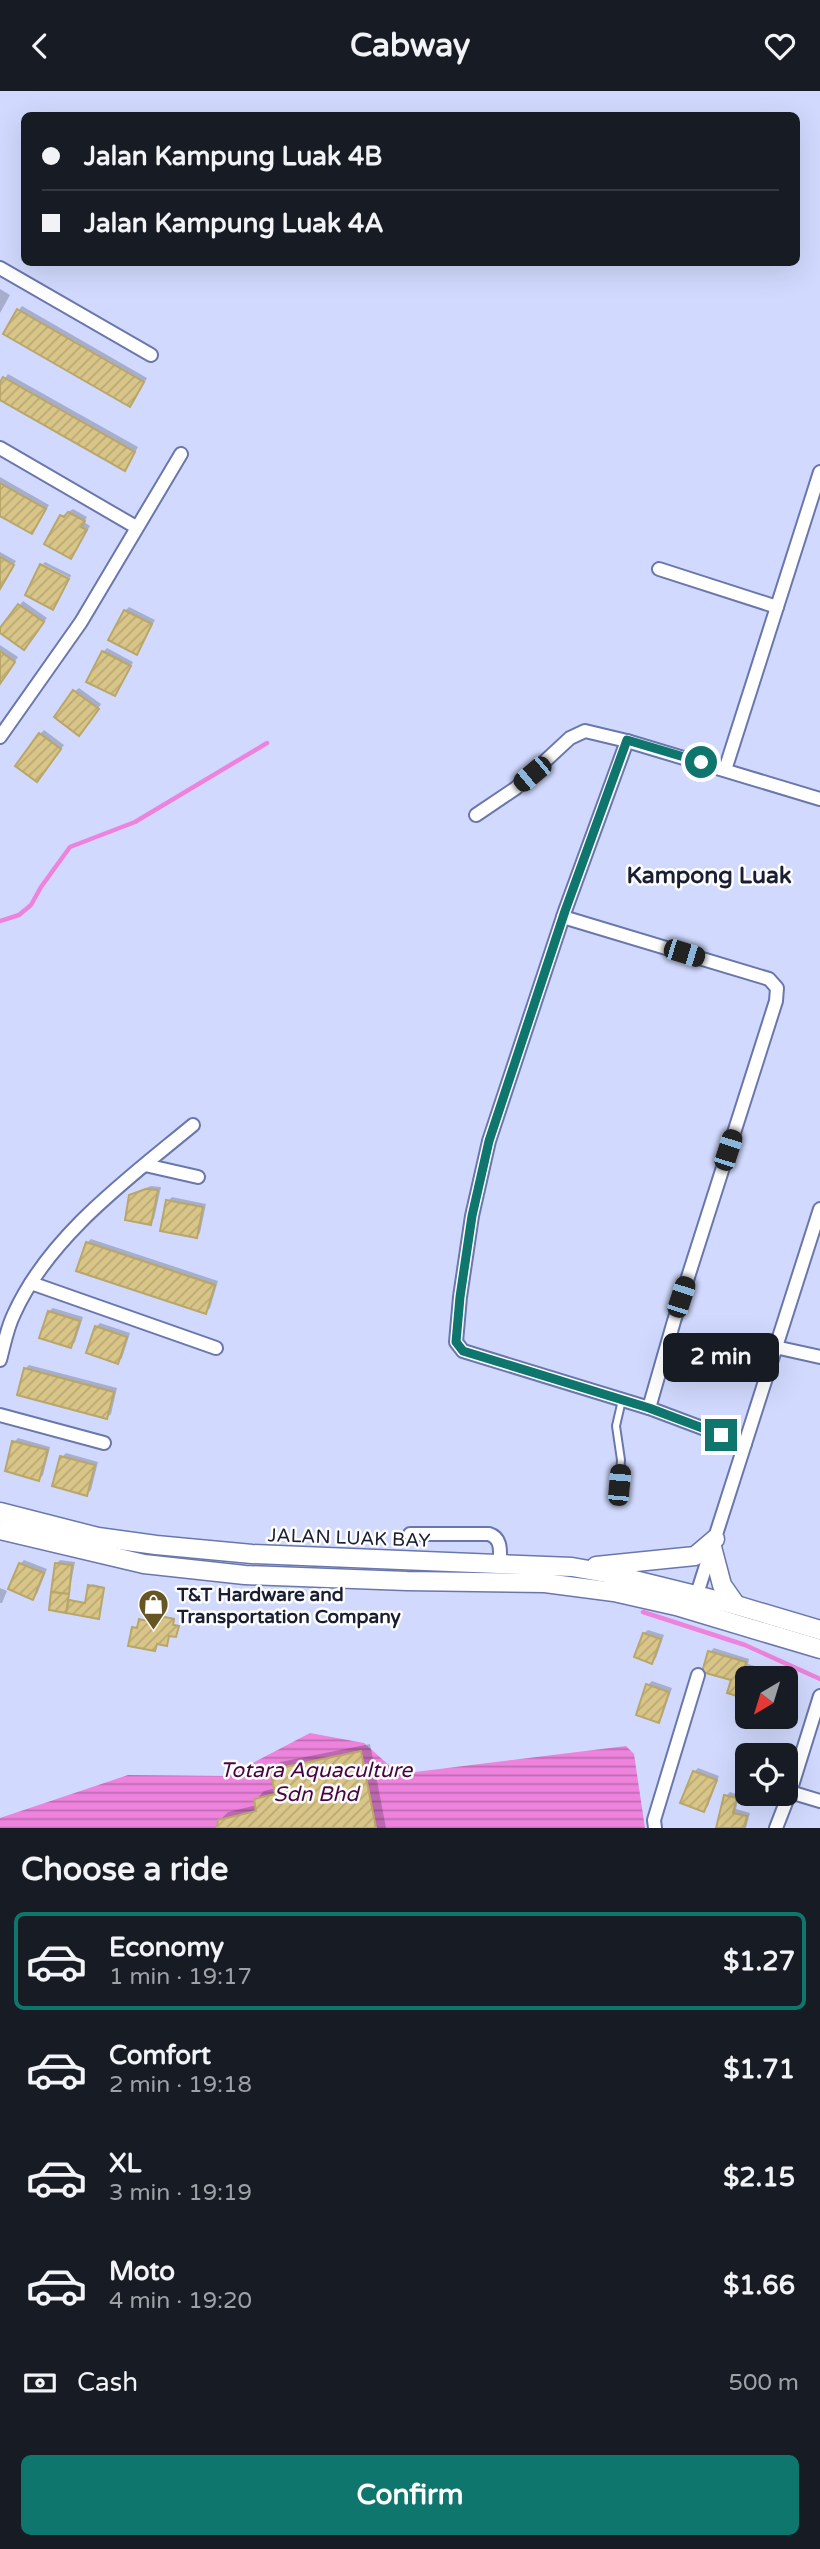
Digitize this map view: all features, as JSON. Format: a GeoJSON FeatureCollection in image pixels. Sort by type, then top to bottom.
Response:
{"type":"FeatureCollection","features":[{"type":"Feature","properties":{"kind":"street"},"geometry":{"type":"LineString","coordinates":[[0,268],[151,355]]}},
{"type":"Feature","properties":{"kind":"street"},"geometry":{"type":"LineString","coordinates":[[0,449],[136,527]]}},
{"type":"Feature","properties":{"kind":"street"},"geometry":{"type":"LineString","coordinates":[[0,737],[81,622],[181,454]]}},
{"type":"Feature","properties":{"kind":"street"},"geometry":{"type":"LineString","coordinates":[[725,770],[820,472]]}},
{"type":"Feature","properties":{"kind":"street"},"geometry":{"type":"LineString","coordinates":[[659,569],[777,607]]}},
{"type":"Feature","properties":{"kind":"street"},"geometry":{"type":"LineString","coordinates":[[476,815],[516,788],[576,734],[586,731],[627,740],[820,799]]}},
{"type":"Feature","properties":{"kind":"street"},"geometry":{"type":"LineString","coordinates":[[627,740],[566,909],[489,1141],[472,1216],[456,1342],[463,1351],[649,1408],[745,1444]]}},
{"type":"Feature","properties":{"kind":"street"},"geometry":{"type":"LineString","coordinates":[[566,909],[769,979],[777,988],[776,1002],[674,1321],[649,1408]]}},
{"type":"Feature","properties":{"kind":"street"},"geometry":{"type":"LineString","coordinates":[[0,1360],[13,1317],[31,1283],[75,1226],[193,1125]]}},
{"type":"Feature","properties":{"kind":"street"},"geometry":{"type":"LineString","coordinates":[[145,1165],[198,1177]]}},
{"type":"Feature","properties":{"kind":"street"},"geometry":{"type":"LineString","coordinates":[[705,1615],[696,1597],[820,1209]]}},
{"type":"Feature","properties":{"kind":"street"},"geometry":{"type":"LineString","coordinates":[[31,1283],[216,1348]]}},
{"type":"Feature","properties":{"kind":"street"},"geometry":{"type":"LineString","coordinates":[[775,1347],[820,1357]]}},
{"type":"Feature","properties":{"kind":"street"},"geometry":{"type":"LineString","coordinates":[[0,1415],[104,1443]]}},
{"type":"Feature","properties":{"kind":"street","name":"JALAN LUAK BAY"},"geometry":{"type":"LineString","coordinates":[[0,1511],[98,1537],[156,1545],[252,1554],[572,1567],[736,1605]]}},
{"type":"Feature","properties":{"kind":"street"},"geometry":{"type":"LineString","coordinates":[[0,1530],[144,1564],[245,1575],[545,1583],[614,1592],[676,1606],[820,1649]]}},
{"type":"Feature","properties":{"kind":"street"},"geometry":{"type":"LineString","coordinates":[[410,1534],[496,1536],[499,1541],[500,1563]]}},
{"type":"Feature","properties":{"kind":"street"},"geometry":{"type":"LineString","coordinates":[[572,1567],[695,1556],[714,1543]]}},
{"type":"Feature","properties":{"kind":"street"},"geometry":{"type":"LineString","coordinates":[[714,1543],[722,1585],[736,1605],[820,1630]]}},
{"type":"Feature","properties":{"kind":"street"},"geometry":{"type":"LineString","coordinates":[[676,1606],[696,1597]]}},
{"type":"Feature","properties":{"kind":"street"},"geometry":{"type":"LineString","coordinates":[[655,1828],[654,1820],[698,1675]]}},
{"type":"Feature","properties":{"kind":"street"},"geometry":{"type":"LineString","coordinates":[[798,1766],[820,1696]]}},
{"type":"Feature","properties":{"kind":"street"},"geometry":{"type":"LineString","coordinates":[[798,1794],[820,1801]]}},
{"type":"Feature","properties":{"kind":"street"},"geometry":{"type":"LineString","coordinates":[[775,1828],[784,1806]]}},
{"type":"Feature","properties":{"kind":"lane"},"geometry":{"type":"LineString","coordinates":[[619,1485],[621,1460],[616,1426],[622,1400]]}},
{"type":"Feature","properties":{"kind":"water","name":"Totara Aquaculture Sdn Bhd"},"geometry":{"type":"Polygon","coordinates":[[[310,1733],[364,1743],[399,1774],[626,1746],[634,1754],[645,1828],[0,1828],[0,1818],[128,1775],[228,1776],[310,1733]]]}},
{"type":"Feature","properties":{"kind":"building"},"geometry":{"type":"Polygon","coordinates":[[[17,309],[144,382],[130,407],[3,334],[17,309]]]}},
{"type":"Feature","properties":{"kind":"building"},"geometry":{"type":"Polygon","coordinates":[[[3,377],[135,452],[125,471],[0,400],[0,382],[3,377]]]}},
{"type":"Feature","properties":{"kind":"building"},"geometry":{"type":"Polygon","coordinates":[[[0,483],[46,509],[32,534],[0,516],[0,483]]]}},
{"type":"Feature","properties":{"kind":"building"},"geometry":{"type":"Polygon","coordinates":[[[68,512],[85,521],[81,527],[87,530],[71,559],[44,544],[60,515],[64,517],[68,512]]]}},
{"type":"Feature","properties":{"kind":"building"},"geometry":{"type":"Polygon","coordinates":[[[0,557],[14,565],[0,589],[0,557]]]}},
{"type":"Feature","properties":{"kind":"building"},"geometry":{"type":"Polygon","coordinates":[[[40,564],[69,579],[53,610],[25,595],[40,564]]]}},
{"type":"Feature","properties":{"kind":"building"},"geometry":{"type":"Polygon","coordinates":[[[18,604],[44,622],[24,650],[0,633],[0,628],[18,604]]]}},
{"type":"Feature","properties":{"kind":"building"},"geometry":{"type":"Polygon","coordinates":[[[124,610],[152,624],[137,655],[108,640],[124,610]]]}},
{"type":"Feature","properties":{"kind":"building"},"geometry":{"type":"Polygon","coordinates":[[[0,651],[15,662],[0,684],[0,651]]]}},
{"type":"Feature","properties":{"kind":"building"},"geometry":{"type":"Polygon","coordinates":[[[102,651],[131,666],[115,696],[86,682],[102,651]]]}},
{"type":"Feature","properties":{"kind":"building"},"geometry":{"type":"Polygon","coordinates":[[[73,690],[99,709],[79,736],[54,717],[73,690]]]}},
{"type":"Feature","properties":{"kind":"building"},"geometry":{"type":"Polygon","coordinates":[[[39,733],[61,749],[37,782],[15,766],[39,733]]]}},
{"type":"Feature","properties":{"kind":"building"},"geometry":{"type":"Polygon","coordinates":[[[146,1189],[158,1190],[151,1225],[125,1220],[129,1195],[146,1189]]]}},
{"type":"Feature","properties":{"kind":"building"},"geometry":{"type":"Polygon","coordinates":[[[166,1200],[203,1207],[197,1238],[160,1231],[166,1200]]]}},
{"type":"Feature","properties":{"kind":"building"},"geometry":{"type":"Polygon","coordinates":[[[86,1242],[215,1285],[206,1314],[76,1271],[86,1242]]]}},
{"type":"Feature","properties":{"kind":"building"},"geometry":{"type":"Polygon","coordinates":[[[48,1311],[80,1321],[71,1348],[39,1338],[48,1311]]]}},
{"type":"Feature","properties":{"kind":"building"},"geometry":{"type":"Polygon","coordinates":[[[95,1326],[127,1337],[118,1364],[86,1353],[95,1326]]]}},
{"type":"Feature","properties":{"kind":"building"},"geometry":{"type":"Polygon","coordinates":[[[24,1368],[114,1392],[107,1419],[17,1395],[24,1368]]]}},
{"type":"Feature","properties":{"kind":"building"},"geometry":{"type":"Polygon","coordinates":[[[12,1441],[48,1450],[39,1481],[5,1471],[12,1441]]]}},
{"type":"Feature","properties":{"kind":"building"},"geometry":{"type":"Polygon","coordinates":[[[60,1456],[95,1465],[87,1496],[52,1486],[60,1456]]]}},
{"type":"Feature","properties":{"kind":"building"},"geometry":{"type":"Polygon","coordinates":[[[19,1563],[44,1573],[33,1600],[8,1589],[19,1563]]]}},
{"type":"Feature","properties":{"kind":"building"},"geometry":{"type":"Polygon","coordinates":[[[55,1563],[72,1565],[69,1594],[51,1592],[55,1563]]]}},
{"type":"Feature","properties":{"kind":"building"},"geometry":{"type":"Polygon","coordinates":[[[88,1585],[104,1588],[99,1619],[66,1613],[69,1600],[85,1603],[88,1585]]]}},
{"type":"Feature","properties":{"kind":"building"},"geometry":{"type":"Polygon","coordinates":[[[51,1592],[69,1594],[66,1613],[49,1610],[51,1592]]]}},
{"type":"Feature","properties":{"kind":"building","name":"T&T Hardware and Transportation Company"},"geometry":{"type":"Polygon","coordinates":[[[160,1616],[174,1619],[173,1625],[179,1626],[176,1637],[169,1636],[167,1646],[157,1644],[155,1651],[128,1646],[132,1627],[137,1628],[139,1619],[158,1624],[160,1616]]]}},
{"type":"Feature","properties":{"kind":"building"},"geometry":{"type":"Polygon","coordinates":[[[643,1633],[661,1639],[652,1664],[634,1657],[643,1633]]]}},
{"type":"Feature","properties":{"kind":"building"},"geometry":{"type":"Polygon","coordinates":[[[708,1651],[746,1662],[745,1666],[735,1666],[735,1695],[727,1693],[731,1680],[702,1672],[708,1651]]]}},
{"type":"Feature","properties":{"kind":"building"},"geometry":{"type":"Polygon","coordinates":[[[646,1684],[669,1692],[659,1723],[636,1715],[646,1684]]]}},
{"type":"Feature","properties":{"kind":"building"},"geometry":{"type":"Polygon","coordinates":[[[361,1751],[376,1828],[217,1828],[218,1820],[256,1811],[254,1799],[275,1794],[270,1770],[361,1751]]]}},
{"type":"Feature","properties":{"kind":"building"},"geometry":{"type":"Polygon","coordinates":[[[693,1771],[717,1780],[704,1812],[680,1803],[693,1771]]]}},
{"type":"Feature","properties":{"kind":"building"},"geometry":{"type":"Polygon","coordinates":[[[724,1795],[735,1798],[733,1813],[747,1816],[744,1828],[716,1828],[724,1795]]]}},
{"type":"Feature","properties":{"kind":"waterway"},"geometry":{"type":"LineString","coordinates":[[0,921],[19,915],[31,905],[70,847],[135,822],[267,743]]}},
{"type":"Feature","properties":{"kind":"waterway"},"geometry":{"type":"LineString","coordinates":[[643,1612],[745,1645],[820,1679]]}},
{"type":"Feature","properties":{"kind":"place","name":"T&T Hardware and Transportation Company"},"geometry":{"type":"Point","coordinates":[154,1632]}},
{"type":"Feature","properties":{"kind":"district","name":"Kampong Luak"},"geometry":{"type":"Point","coordinates":[709,875]}},
{"type":"Feature","properties":{"kind":"route"},"geometry":{"type":"LineString","coordinates":[[701,762],[627,740],[565,911],[489,1141],[472,1216],[456,1342],[463,1351],[649,1408],[721,1435]]}}]}
